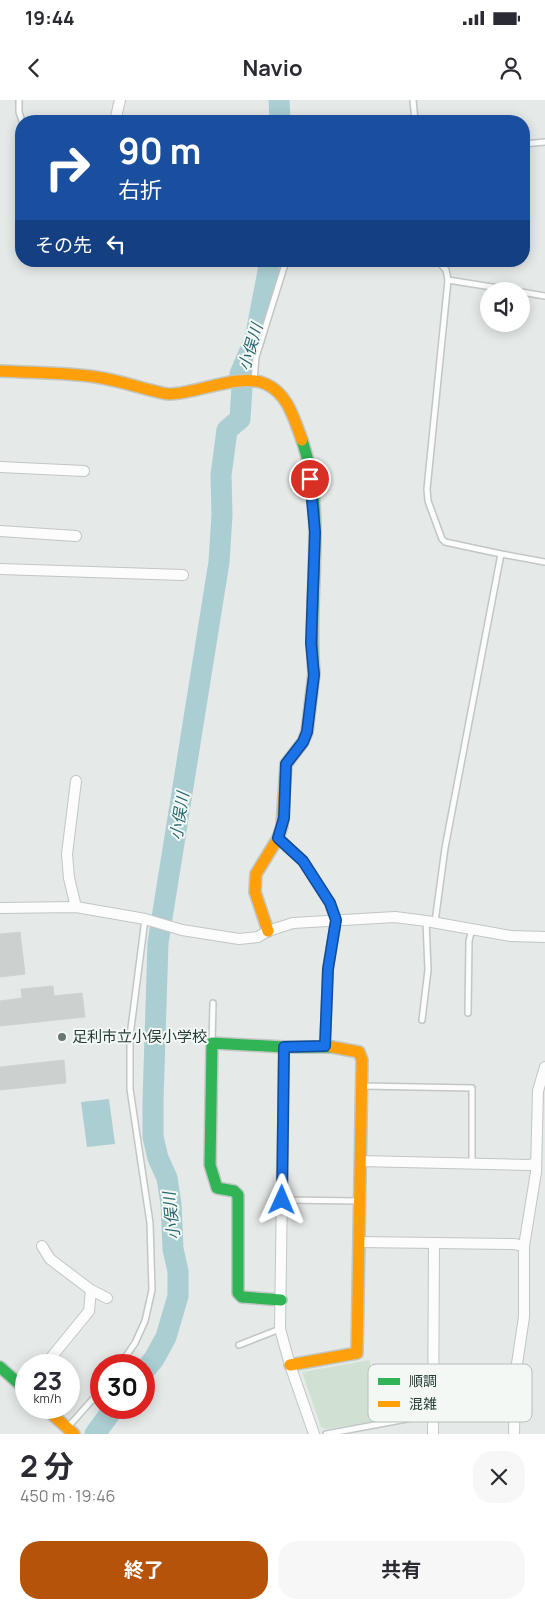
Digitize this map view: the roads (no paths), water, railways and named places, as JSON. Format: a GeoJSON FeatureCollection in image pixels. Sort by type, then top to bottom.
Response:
{"type":"FeatureCollection","features":[{"type":"Feature","properties":{"kind":"street"},"geometry":{"type":"LineString","coordinates":[[116,115],[120,100]]}},
{"type":"Feature","properties":{"kind":"street"},"geometry":{"type":"LineString","coordinates":[[0,371],[64,373],[88,376],[168,394],[200,390],[220,383],[252,381],[266,384],[276,391],[291,410],[309,461],[315,532],[311,643],[314,675],[307,732],[303,742],[286,764],[284,818],[278,838],[256,874],[255,892],[268,931]]}},
{"type":"Feature","properties":{"kind":"street"},"geometry":{"type":"LineString","coordinates":[[0,467],[84,471]]}},
{"type":"Feature","properties":{"kind":"street"},"geometry":{"type":"LineString","coordinates":[[0,531],[76,536]]}},
{"type":"Feature","properties":{"kind":"street"},"geometry":{"type":"LineString","coordinates":[[0,569],[183,576]]}},
{"type":"Feature","properties":{"kind":"street"},"geometry":{"type":"LineString","coordinates":[[76,781],[67,854],[76,907]]}},
{"type":"Feature","properties":{"kind":"street"},"geometry":{"type":"LineString","coordinates":[[278,838],[303,861],[330,903],[336,920],[328,969],[325,1046]]}},
{"type":"Feature","properties":{"kind":"street"},"geometry":{"type":"LineString","coordinates":[[0,908],[76,907],[147,920],[182,930],[239,939],[258,937],[268,931],[293,923],[395,917],[511,936],[545,937]]}},
{"type":"Feature","properties":{"kind":"street"},"geometry":{"type":"LineString","coordinates":[[281,1300],[242,1297],[238,1293],[238,1195],[234,1191],[217,1188],[210,1165],[212,1043],[284,1047],[325,1046],[359,1052],[362,1060],[357,1353],[290,1365]]}},
{"type":"Feature","properties":{"kind":"street"},"geometry":{"type":"LineString","coordinates":[[284,1047],[280,1329],[290,1365],[314,1434]]}},
{"type":"Feature","properties":{"kind":"street"},"geometry":{"type":"LineString","coordinates":[[517,1364],[524,1317],[524,1246],[541,1160],[538,1091],[545,1067]]}},
{"type":"Feature","properties":{"kind":"street"},"geometry":{"type":"LineString","coordinates":[[360,1161],[529,1164],[541,1160]]}},
{"type":"Feature","properties":{"kind":"street"},"geometry":{"type":"LineString","coordinates":[[359,1242],[514,1244],[524,1246]]}},
{"type":"Feature","properties":{"kind":"street"},"geometry":{"type":"LineString","coordinates":[[433,1364],[434,1243]]}},
{"type":"Feature","properties":{"kind":"street"},"geometry":{"type":"LineString","coordinates":[[42,1246],[50,1259],[91,1290],[108,1298]]}},
{"type":"Feature","properties":{"kind":"street"},"geometry":{"type":"LineString","coordinates":[[54,1354],[89,1311],[91,1290]]}},
{"type":"Feature","properties":{"kind":"street"},"geometry":{"type":"LineString","coordinates":[[0,1366],[15,1380]]}},
{"type":"Feature","properties":{"kind":"street"},"geometry":{"type":"LineString","coordinates":[[57,1419],[71,1431]]}},
{"type":"Feature","properties":{"kind":"lane"},"geometry":{"type":"LineString","coordinates":[[19,100],[20,115]]}},
{"type":"Feature","properties":{"kind":"lane"},"geometry":{"type":"LineString","coordinates":[[413,100],[414,115]]}},
{"type":"Feature","properties":{"kind":"lane"},"geometry":{"type":"LineString","coordinates":[[530,143],[545,142]]}},
{"type":"Feature","properties":{"kind":"lane"},"geometry":{"type":"LineString","coordinates":[[252,381],[256,357],[284,267]]}},
{"type":"Feature","properties":{"kind":"lane"},"geometry":{"type":"LineString","coordinates":[[443,267],[448,280],[427,489],[428,501],[442,539],[445,542],[545,562]]}},
{"type":"Feature","properties":{"kind":"lane"},"geometry":{"type":"LineString","coordinates":[[448,280],[480,285]]}},
{"type":"Feature","properties":{"kind":"lane"},"geometry":{"type":"LineString","coordinates":[[530,294],[545,296]]}},
{"type":"Feature","properties":{"kind":"lane"},"geometry":{"type":"LineString","coordinates":[[422,1020],[428,970],[430,922],[501,554]]}},
{"type":"Feature","properties":{"kind":"lane"},"geometry":{"type":"LineString","coordinates":[[128,1354],[145,1321],[152,1290],[150,1223],[130,1090],[130,1036],[147,920]]}},
{"type":"Feature","properties":{"kind":"lane"},"geometry":{"type":"LineString","coordinates":[[468,1013],[469,941],[472,929]]}},
{"type":"Feature","properties":{"kind":"lane"},"geometry":{"type":"LineString","coordinates":[[212,1043],[214,1003]]}},
{"type":"Feature","properties":{"kind":"lane"},"geometry":{"type":"LineString","coordinates":[[362,1086],[472,1088],[472,1163]]}},
{"type":"Feature","properties":{"kind":"lane"},"geometry":{"type":"LineString","coordinates":[[282,1200],[359,1201]]}},
{"type":"Feature","properties":{"kind":"lane"},"geometry":{"type":"LineString","coordinates":[[239,1345],[280,1329]]}},
{"type":"Feature","properties":{"kind":"lane"},"geometry":{"type":"LineString","coordinates":[[71,1431],[90,1405]]}},
{"type":"Feature","properties":{"kind":"lane"},"geometry":{"type":"LineString","coordinates":[[326,1434],[391,1422]]}},
{"type":"Feature","properties":{"kind":"water"},"geometry":{"type":"Polygon","coordinates":[[[109,1099],[115,1144],[87,1147],[81,1102],[109,1099]]]}},
{"type":"Feature","properties":{"kind":"waterway","name":"小俣川"},"geometry":{"type":"LineString","coordinates":[[279,100],[280,115]]}},
{"type":"Feature","properties":{"kind":"waterway","name":"小俣川"},"geometry":{"type":"LineString","coordinates":[[155,1357],[166,1337],[178,1296],[178,1271],[173,1249],[171,1204],[167,1178],[158,1158],[153,1137],[158,943],[219,562],[222,515],[221,475],[227,430],[240,419],[242,387],[240,374],[255,339],[269,267]]}},
{"type":"Feature","properties":{"kind":"waterway","name":"小俣川"},"geometry":{"type":"LineString","coordinates":[[95,1434],[106,1419]]}},
{"type":"Feature","properties":{"kind":"place","name":"足利市立小俣小学校"},"geometry":{"type":"Point","coordinates":[62,1037]}}]}
